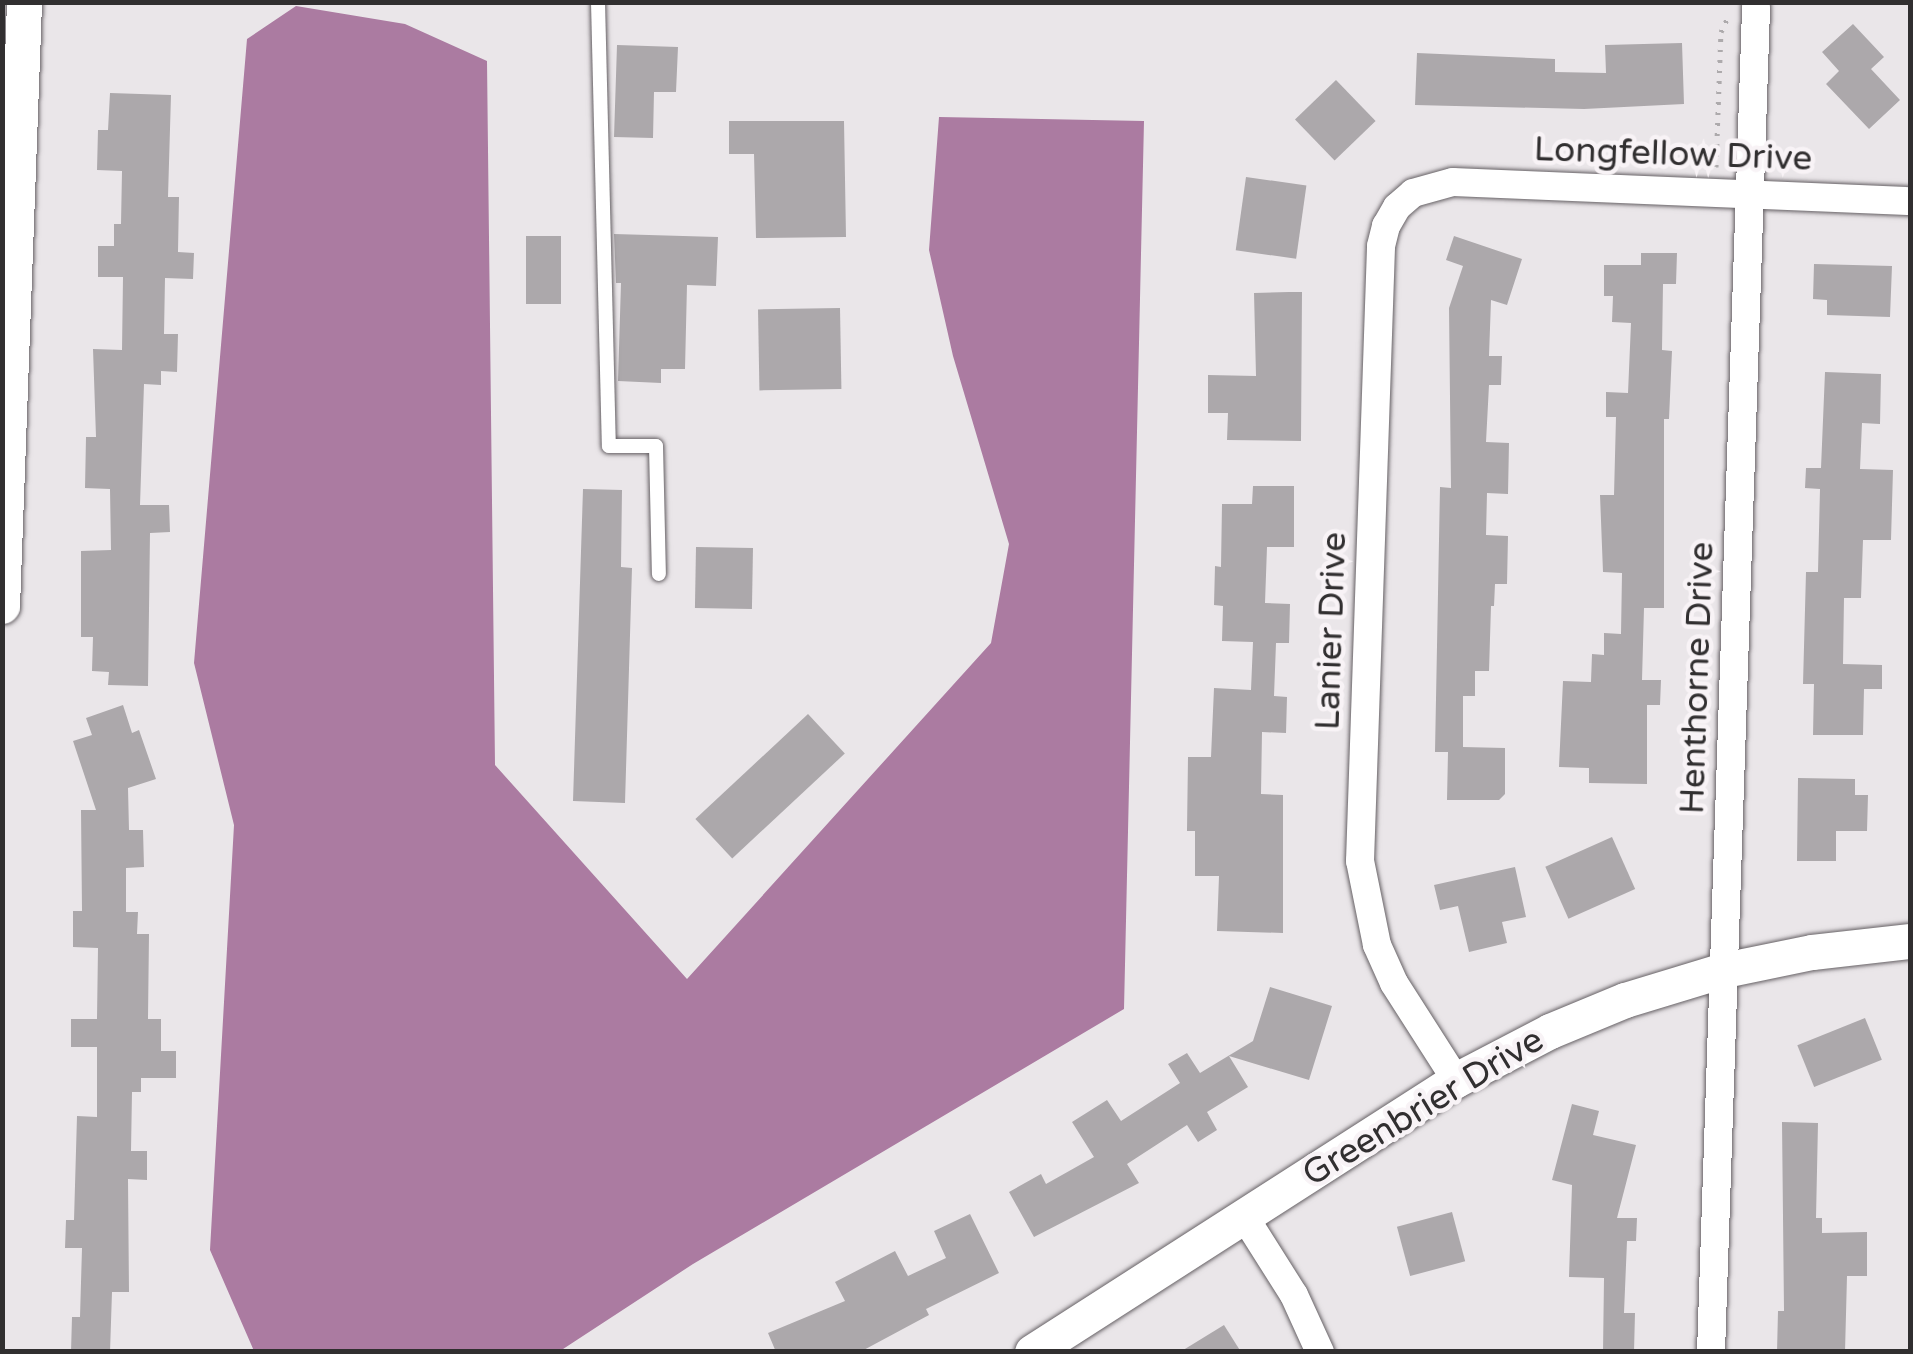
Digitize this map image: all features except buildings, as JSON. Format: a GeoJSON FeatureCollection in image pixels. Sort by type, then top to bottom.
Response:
{"type":"FeatureCollection","features":[{"type":"Feature","properties":{"kind":"street"},"geometry":{"type":"LineString","coordinates":[[2,606],[12,93],[24,2]]}},
{"type":"Feature","properties":{"kind":"street","name":"Henthorne Drive"},"geometry":{"type":"LineString","coordinates":[[1711,1352],[1751,194],[1745,6]]}},
{"type":"Feature","properties":{"kind":"street","name":"Longfellow Drive"},"geometry":{"type":"LineString","coordinates":[[1432,185],[1910,201]]}},
{"type":"Feature","properties":{"kind":"street","name":"Lanier Drive"},"geometry":{"type":"LineString","coordinates":[[1432,185],[1397,207],[1381,246],[1360,862],[1377,944],[1394,984],[1456,1080]]}},
{"type":"Feature","properties":{"kind":"street","name":"Greenbrier Drive"},"geometry":{"type":"LineString","coordinates":[[1032,1352],[1456,1080],[1580,1018],[1724,970],[1812,952],[1910,941]]}},
{"type":"Feature","properties":{"kind":"street"},"geometry":{"type":"LineString","coordinates":[[1244,1216],[1294,1294],[1320,1352]]}},
{"type":"Feature","properties":{"kind":"lane"},"geometry":{"type":"LineString","coordinates":[[598,2],[609,446],[656,446],[659,574]]}},
{"type":"Feature","properties":{"kind":"path"},"geometry":{"type":"LineString","coordinates":[[1715,193],[1722,32],[1745,6]]}},
{"type":"Feature","properties":{"kind":"shaded area"},"geometry":{"type":"Polygon","coordinates":[[[296,6],[405,24],[487,61],[495,765],[687,979],[991,643],[1009,544],[953,356],[929,250],[939,117],[1144,121],[1124,1009],[693,1264],[560,1351],[254,1351],[210,1250],[234,825],[194,663],[247,39],[296,6]]]}}]}
